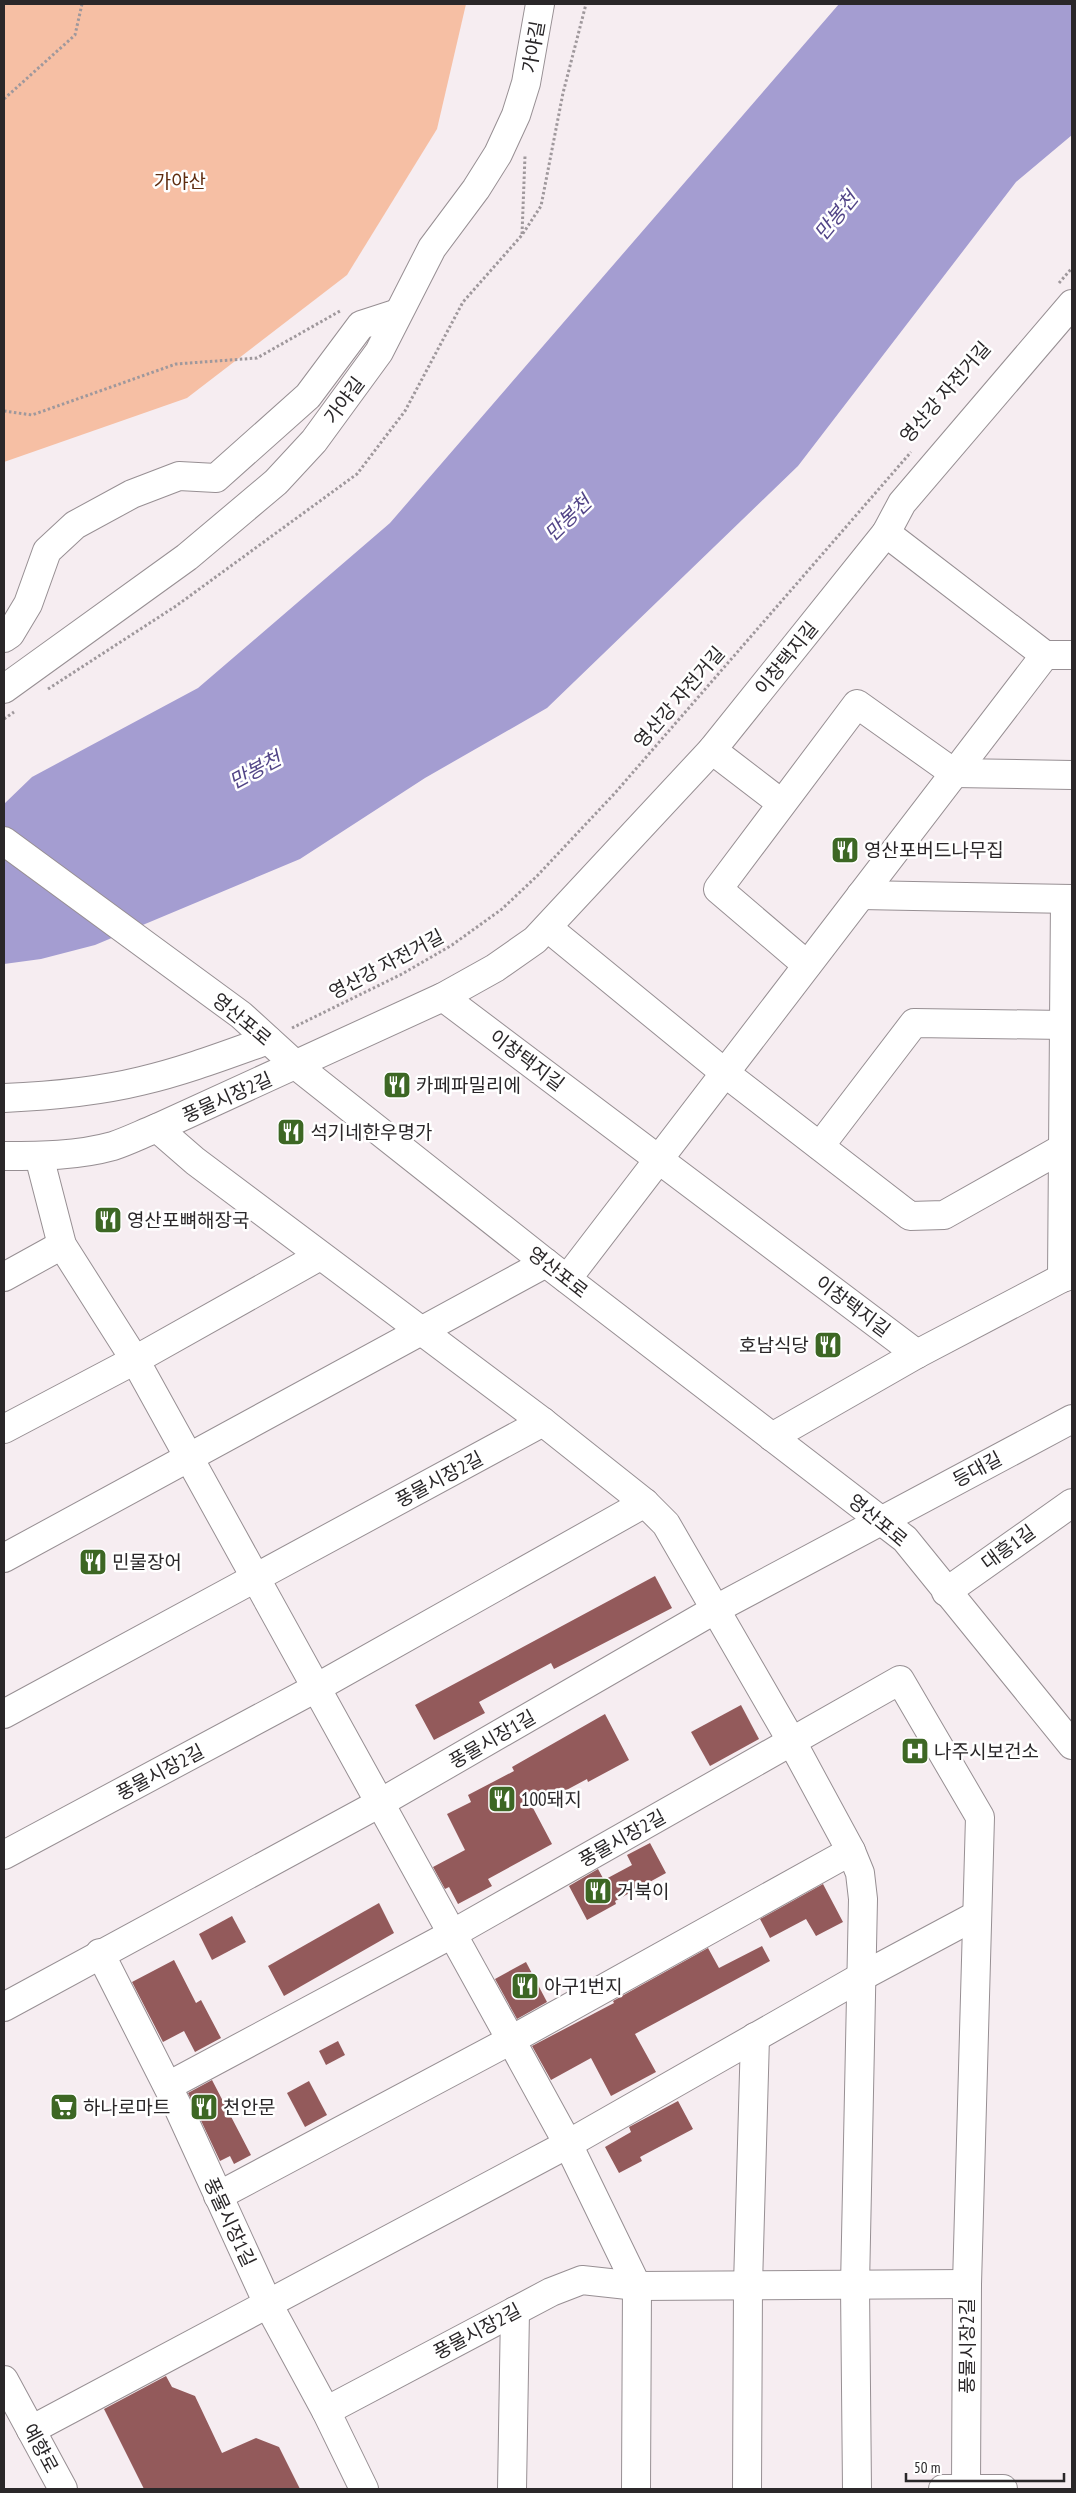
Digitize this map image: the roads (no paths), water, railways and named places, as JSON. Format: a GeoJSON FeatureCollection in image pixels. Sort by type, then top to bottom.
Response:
{"type":"FeatureCollection","features":[{"type":"Feature","properties":{"kind":"street","name":"가야길"},"geometry":{"type":"LineString","coordinates":[[12,699],[187,558],[276,482],[314,441],[350,394],[379,352],[432,248],[476,189],[498,154],[516,115],[534,49],[540,4]]}},
{"type":"Feature","properties":{"kind":"street","name":"이창택지길"},"geometry":{"type":"LineString","coordinates":[[296,1066],[443,997],[495,968],[535,940],[548,928],[712,750],[886,533],[902,503],[1065,295]]}},
{"type":"Feature","properties":{"kind":"street"},"geometry":{"type":"LineString","coordinates":[[4,638],[10,634],[28,604],[47,551],[75,525],[132,494],[179,476],[216,478],[308,396],[361,325],[398,313]]}},
{"type":"Feature","properties":{"kind":"street"},"geometry":{"type":"LineString","coordinates":[[886,533],[1045,655],[1072,655]]}},
{"type":"Feature","properties":{"kind":"street"},"geometry":{"type":"LineString","coordinates":[[4,1558],[421,1331],[557,1271],[659,1159],[1045,655]]}},
{"type":"Feature","properties":{"kind":"street"},"geometry":{"type":"LineString","coordinates":[[807,965],[718,889],[781,803],[858,704],[954,773],[1072,775]]}},
{"type":"Feature","properties":{"kind":"street"},"geometry":{"type":"LineString","coordinates":[[712,750],[781,803]]}},
{"type":"Feature","properties":{"kind":"street","name":"영산포로"},"geometry":{"type":"LineString","coordinates":[[4,841],[241,1015],[296,1066],[557,1271],[904,1539],[1072,1745]]}},
{"type":"Feature","properties":{"kind":"street"},"geometry":{"type":"LineString","coordinates":[[772,1437],[917,1354],[1067,1276],[1063,1148],[1064,1025],[1069,899],[861,895]]}},
{"type":"Feature","properties":{"kind":"street"},"geometry":{"type":"LineString","coordinates":[[548,928],[725,1073],[910,1216],[944,1215],[1063,1148]]}},
{"type":"Feature","properties":{"kind":"street","name":"이창택지길"},"geometry":{"type":"LineString","coordinates":[[443,997],[917,1354]]}},
{"type":"Feature","properties":{"kind":"street"},"geometry":{"type":"LineString","coordinates":[[820,1146],[914,1023],[1064,1025]]}},
{"type":"Feature","properties":{"kind":"street"},"geometry":{"type":"LineString","coordinates":[[4,1098],[68,1094],[140,1082],[186,1069],[268,1040]]}},
{"type":"Feature","properties":{"kind":"street","name":"풍물시장2길"},"geometry":{"type":"LineString","coordinates":[[4,1156],[63,1155],[113,1146],[296,1066]]}},
{"type":"Feature","properties":{"kind":"street","name":"풍물시장2길"},"geometry":{"type":"LineString","coordinates":[[156,1128],[195,1161],[320,1256],[544,1422],[645,1503],[666,1524],[792,1742],[851,1851],[860,1872],[863,1899],[855,2286],[857,2489]]}},
{"type":"Feature","properties":{"kind":"street"},"geometry":{"type":"LineString","coordinates":[[39,1156],[62,1245],[135,1360],[511,2040],[568,2144],[636,2286],[636,2489]]}},
{"type":"Feature","properties":{"kind":"street"},"geometry":{"type":"LineString","coordinates":[[4,1277],[62,1245]]}},
{"type":"Feature","properties":{"kind":"street"},"geometry":{"type":"LineString","coordinates":[[4,1430],[135,1360],[320,1256]]}},
{"type":"Feature","properties":{"kind":"street","name":"등대길"},"geometry":{"type":"LineString","coordinates":[[881,1520],[1072,1418]]}},
{"type":"Feature","properties":{"kind":"street","name":"풍물시장2길"},"geometry":{"type":"LineString","coordinates":[[4,1714],[544,1422]]}},
{"type":"Feature","properties":{"kind":"street","name":"풍물시장2길"},"geometry":{"type":"LineString","coordinates":[[4,1855],[316,1688],[645,1503]]}},
{"type":"Feature","properties":{"kind":"street","name":"대흥1길"},"geometry":{"type":"LineString","coordinates":[[946,1592],[1072,1503]]}},
{"type":"Feature","properties":{"kind":"street","name":"풍물시장1길"},"geometry":{"type":"LineString","coordinates":[[4,2007],[100,1953],[380,1803],[716,1609],[881,1520]]}},
{"type":"Feature","properties":{"kind":"street"},"geometry":{"type":"LineString","coordinates":[[792,1742],[900,1680],[980,1817],[967,2284]]}},
{"type":"Feature","properties":{"kind":"street","name":"풍물시장2길"},"geometry":{"type":"LineString","coordinates":[[168,2086],[452,1934],[792,1742]]}},
{"type":"Feature","properties":{"kind":"street"},"geometry":{"type":"LineString","coordinates":[[218,2196],[511,2040],[851,1851]]}},
{"type":"Feature","properties":{"kind":"street"},"geometry":{"type":"LineString","coordinates":[[31,2430],[568,2144],[861,1977],[977,1914]]}},
{"type":"Feature","properties":{"kind":"street","name":"풍물시장1길"},"geometry":{"type":"LineString","coordinates":[[100,1953],[168,2086],[268,2304],[326,2411],[364,2489]]}},
{"type":"Feature","properties":{"kind":"street"},"geometry":{"type":"LineString","coordinates":[[747,2489],[748,2285],[755,2037]]}},
{"type":"Feature","properties":{"kind":"street","name":"풍물시장2길"},"geometry":{"type":"LineString","coordinates":[[326,2411],[551,2292],[582,2280],[636,2286],[967,2284],[966,2489]]}},
{"type":"Feature","properties":{"kind":"street"},"geometry":{"type":"LineString","coordinates":[[512,2489],[515,2311]]}},
{"type":"Feature","properties":{"kind":"street","name":"예향로"},"geometry":{"type":"LineString","coordinates":[[4,2380],[63,2489]]}},
{"type":"Feature","properties":{"kind":"street"},"geometry":{"type":"LineString","coordinates":[[942,2489],[1003,2489]]}},
{"type":"Feature","properties":{"kind":"water","name":"만봉천"},"geometry":{"type":"Polygon","coordinates":[[[839,4],[1072,4],[1072,135],[1016,182],[798,466],[547,708],[425,778],[300,859],[95,945],[41,959],[4,964],[4,804],[32,777],[198,688],[390,523],[839,4]]]}},
{"type":"Feature","properties":{"kind":"place","name":"영산포버드나무집"},"geometry":{"type":"Point","coordinates":[845,850]}},
{"type":"Feature","properties":{"kind":"place","name":"카페파밀리에"},"geometry":{"type":"Point","coordinates":[397,1085]}},
{"type":"Feature","properties":{"kind":"place","name":"석기네한우명가"},"geometry":{"type":"Point","coordinates":[291,1132]}},
{"type":"Feature","properties":{"kind":"place","name":"영산포뼈해장국"},"geometry":{"type":"Point","coordinates":[108,1220]}},
{"type":"Feature","properties":{"kind":"place","name":"호남식당"},"geometry":{"type":"Point","coordinates":[828,1345]}},
{"type":"Feature","properties":{"kind":"place","name":"민물장어"},"geometry":{"type":"Point","coordinates":[93,1562]}},
{"type":"Feature","properties":{"kind":"place","name":"나주시보건소"},"geometry":{"type":"Point","coordinates":[915,1751]}},
{"type":"Feature","properties":{"kind":"place","name":"100돼지"},"geometry":{"type":"Point","coordinates":[502,1799]}},
{"type":"Feature","properties":{"kind":"place","name":"거북이"},"geometry":{"type":"Point","coordinates":[598,1891]}},
{"type":"Feature","properties":{"kind":"place","name":"아구1번지"},"geometry":{"type":"Point","coordinates":[525,1986]}},
{"type":"Feature","properties":{"kind":"place","name":"하나로마트"},"geometry":{"type":"Point","coordinates":[64,2107]}},
{"type":"Feature","properties":{"kind":"place","name":"천안문"},"geometry":{"type":"Point","coordinates":[204,2107]}},
{"type":"Feature","properties":{"kind":"park label","name":"가야산"},"geometry":{"type":"Point","coordinates":[180,181]}}]}
